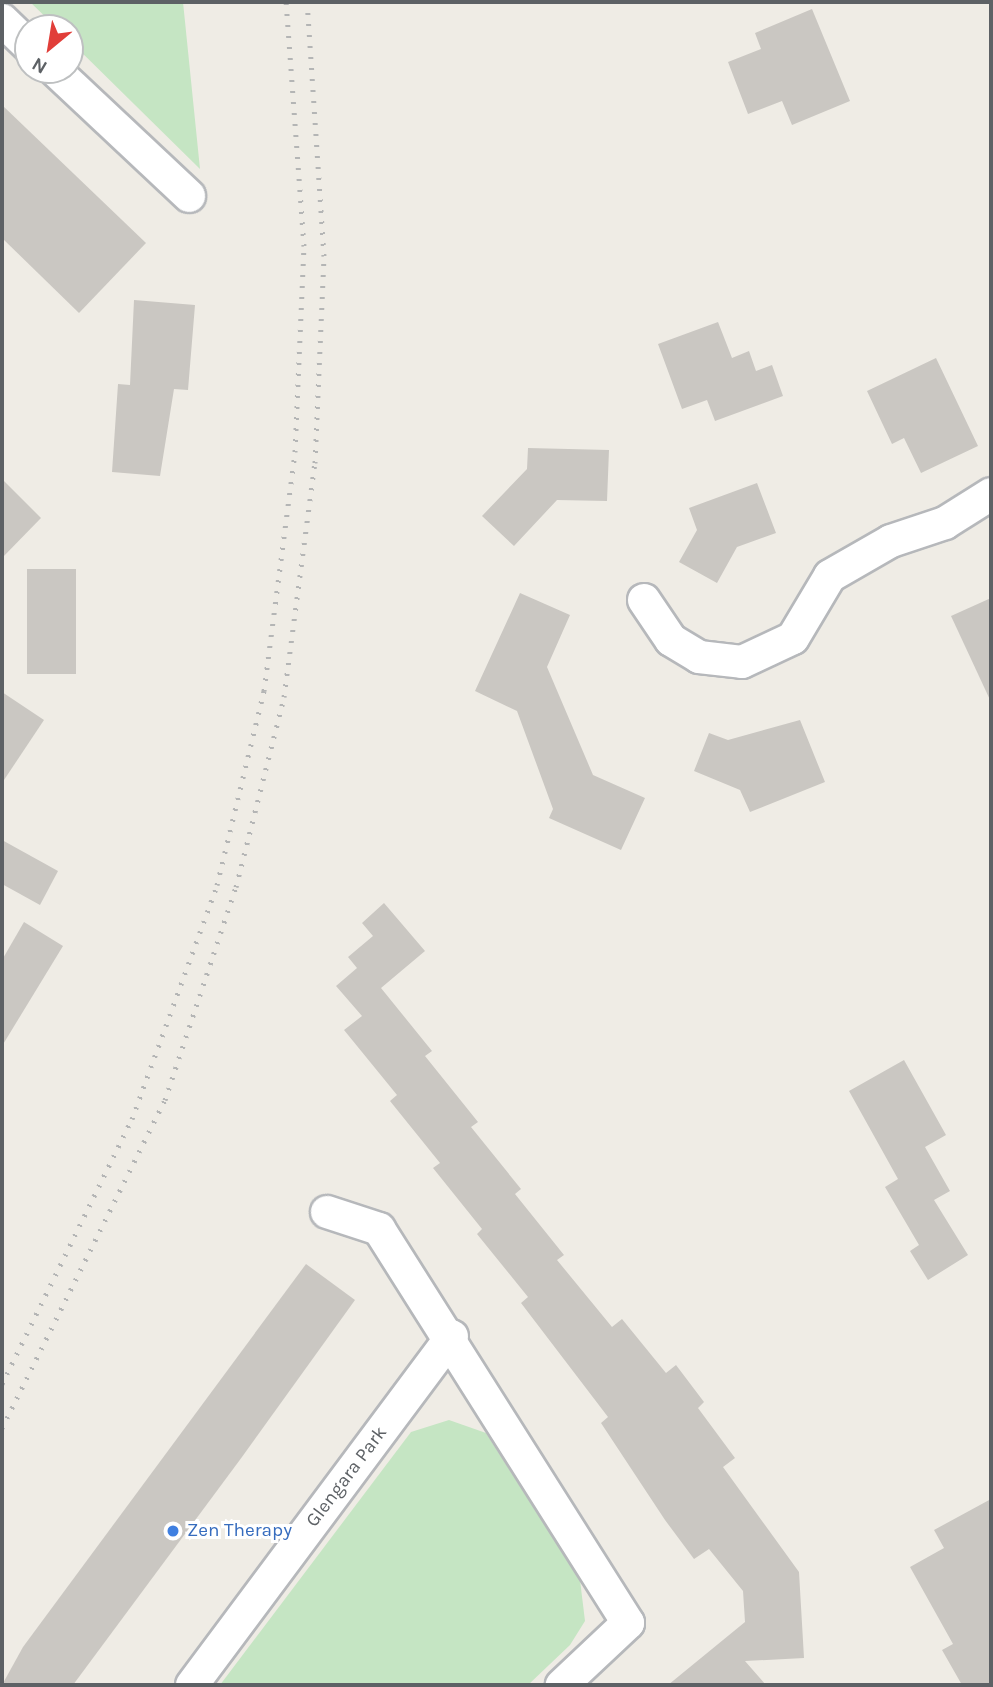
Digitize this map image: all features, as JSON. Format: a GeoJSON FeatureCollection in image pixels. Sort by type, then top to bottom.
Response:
{"type":"FeatureCollection","features":[{"type":"Feature","properties":{"kind":"street"},"geometry":{"type":"LineString","coordinates":[[70,84],[189,196]]}},
{"type":"Feature","properties":{"kind":"street"},"geometry":{"type":"LineString","coordinates":[[644,600],[671,640],[699,657],[743,662],[793,638],[830,576],[891,541],[945,523],[991,494]]}},
{"type":"Feature","properties":{"kind":"street"},"geometry":{"type":"LineString","coordinates":[[327,1212],[379,1229],[452,1336],[628,1623],[562,1685]]}},
{"type":"Feature","properties":{"kind":"street","name":"Glengara Park"},"geometry":{"type":"LineString","coordinates":[[192,1685],[452,1336]]}},
{"type":"Feature","properties":{"kind":"green space"},"geometry":{"type":"Polygon","coordinates":[[[30,2],[183,2],[200,169],[84,55],[84,14],[42,14],[30,2]]]}},
{"type":"Feature","properties":{"kind":"green space"},"geometry":{"type":"Polygon","coordinates":[[[449,1420],[486,1433],[580,1580],[585,1621],[570,1645],[528,1685],[220,1685],[411,1432],[449,1420]]]}},
{"type":"Feature","properties":{"kind":"building"},"geometry":{"type":"Polygon","coordinates":[[[812,9],[850,101],[792,125],[782,101],[748,114],[728,62],[761,49],[755,33],[812,9]]]}},
{"type":"Feature","properties":{"kind":"building"},"geometry":{"type":"Polygon","coordinates":[[[2,105],[146,243],[79,313],[2,238],[2,105]]]}},
{"type":"Feature","properties":{"kind":"building"},"geometry":{"type":"Polygon","coordinates":[[[134,300],[195,305],[188,390],[174,389],[160,476],[112,472],[118,384],[130,385],[134,300]]]}},
{"type":"Feature","properties":{"kind":"building"},"geometry":{"type":"Polygon","coordinates":[[[718,322],[732,358],[749,351],[756,371],[772,365],[783,396],[715,421],[707,400],[682,409],[658,344],[718,322]]]}},
{"type":"Feature","properties":{"kind":"building"},"geometry":{"type":"Polygon","coordinates":[[[936,358],[978,446],[921,473],[904,438],[892,444],[867,391],[936,358]]]}},
{"type":"Feature","properties":{"kind":"building"},"geometry":{"type":"Polygon","coordinates":[[[528,448],[609,450],[607,501],[557,500],[514,546],[482,516],[527,469],[528,448]]]}},
{"type":"Feature","properties":{"kind":"building"},"geometry":{"type":"Polygon","coordinates":[[[2,479],[41,518],[2,558],[2,479]]]}},
{"type":"Feature","properties":{"kind":"building"},"geometry":{"type":"Polygon","coordinates":[[[757,483],[776,533],[737,547],[717,583],[679,562],[697,530],[689,508],[757,483]]]}},
{"type":"Feature","properties":{"kind":"building"},"geometry":{"type":"Polygon","coordinates":[[[27,569],[76,569],[76,674],[27,674],[27,569]]]}},
{"type":"Feature","properties":{"kind":"building"},"geometry":{"type":"Polygon","coordinates":[[[520,593],[570,615],[547,667],[593,775],[645,798],[621,850],[549,818],[553,809],[517,711],[475,691],[520,593]]]}},
{"type":"Feature","properties":{"kind":"building"},"geometry":{"type":"Polygon","coordinates":[[[991,598],[991,702],[951,616],[991,598]]]}},
{"type":"Feature","properties":{"kind":"building"},"geometry":{"type":"Polygon","coordinates":[[[2,692],[44,720],[2,783],[2,692]]]}},
{"type":"Feature","properties":{"kind":"building"},"geometry":{"type":"Polygon","coordinates":[[[800,720],[825,782],[750,812],[740,790],[694,771],[709,733],[728,740],[800,720]]]}},
{"type":"Feature","properties":{"kind":"building"},"geometry":{"type":"Polygon","coordinates":[[[2,840],[58,871],[40,905],[2,884],[2,840]]]}},
{"type":"Feature","properties":{"kind":"building"},"geometry":{"type":"Polygon","coordinates":[[[384,903],[425,951],[381,988],[432,1051],[425,1056],[478,1122],[471,1127],[521,1189],[515,1194],[564,1255],[557,1260],[612,1327],[622,1319],[666,1373],[676,1365],[704,1402],[698,1408],[735,1458],[723,1467],[799,1572],[804,1658],[745,1661],[766,1685],[668,1685],[745,1622],[743,1591],[709,1549],[694,1559],[665,1520],[601,1423],[608,1417],[521,1303],[528,1297],[477,1234],[482,1229],[433,1168],[440,1163],[390,1101],[397,1095],[344,1030],[362,1016],[336,986],[357,968],[348,957],[373,936],[362,923],[384,903]]]}},
{"type":"Feature","properties":{"kind":"building"},"geometry":{"type":"Polygon","coordinates":[[[24,922],[63,946],[2,1046],[2,960],[24,922]]]}},
{"type":"Feature","properties":{"kind":"building"},"geometry":{"type":"Polygon","coordinates":[[[904,1060],[946,1135],[925,1147],[950,1191],[934,1200],[968,1255],[928,1280],[910,1251],[919,1245],[885,1187],[898,1179],[849,1091],[904,1060]]]}},
{"type":"Feature","properties":{"kind":"building"},"geometry":{"type":"Polygon","coordinates":[[[306,1264],[355,1300],[242,1457],[73,1685],[2,1685],[23,1647],[306,1264]]]}},
{"type":"Feature","properties":{"kind":"building"},"geometry":{"type":"Polygon","coordinates":[[[991,1499],[991,1685],[962,1685],[942,1650],[953,1644],[910,1567],[944,1548],[934,1530],[991,1499]]]}},
{"type":"Feature","properties":{"kind":"railway"},"geometry":{"type":"LineString","coordinates":[[2,1384],[132,1119],[217,885],[264,691],[295,452],[304,246],[286,2]]}},
{"type":"Feature","properties":{"kind":"railway"},"geometry":{"type":"LineString","coordinates":[[2,1428],[165,1100],[236,887],[284,697],[315,463],[324,256],[307,2]]}},
{"type":"Feature","properties":{"kind":"place","name":"Zen Therapy"},"geometry":{"type":"Point","coordinates":[173,1531]}}]}
